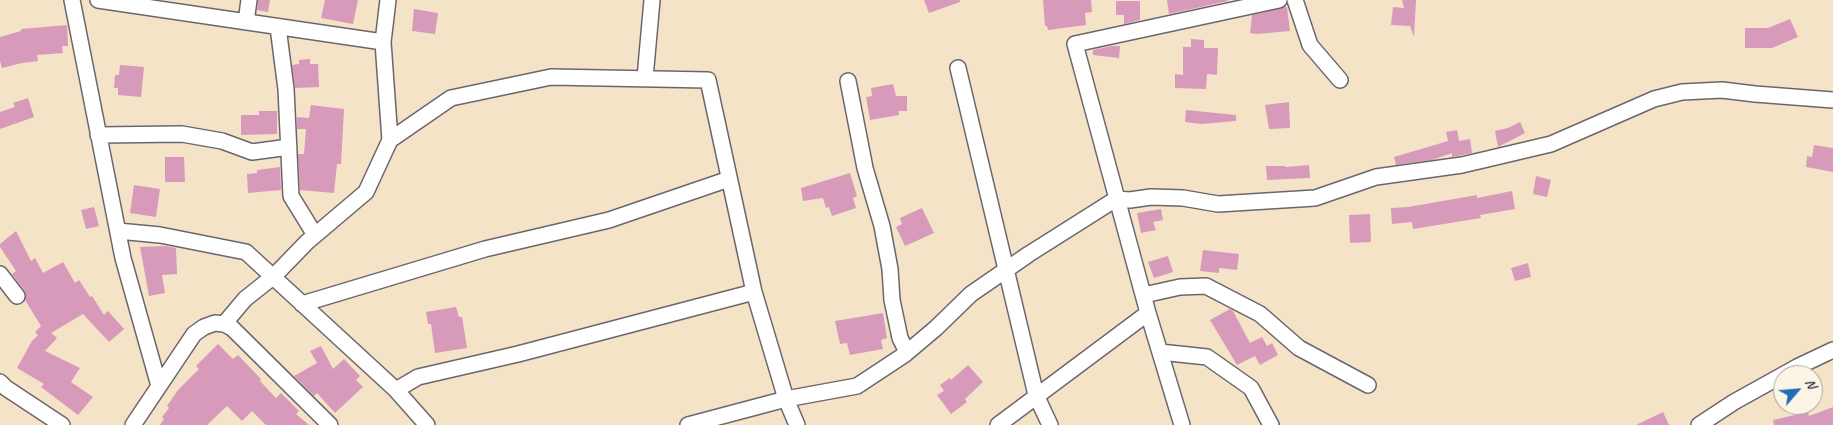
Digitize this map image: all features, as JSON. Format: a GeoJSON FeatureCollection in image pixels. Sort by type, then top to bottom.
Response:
{"type":"FeatureCollection","features":[{"type":"Feature","properties":{"kind":"street"},"geometry":{"type":"LineString","coordinates":[[72,0],[123,258],[159,386]]}},
{"type":"Feature","properties":{"kind":"street"},"geometry":{"type":"LineString","coordinates":[[98,0],[383,42]]}},
{"type":"Feature","properties":{"kind":"street"},"geometry":{"type":"LineString","coordinates":[[246,22],[248,0]]}},
{"type":"Feature","properties":{"kind":"street"},"geometry":{"type":"LineString","coordinates":[[224,324],[246,299],[274,276],[315,235],[366,192],[390,140],[383,42],[388,0]]}},
{"type":"Feature","properties":{"kind":"street"},"geometry":{"type":"LineString","coordinates":[[645,78],[652,0]]}},
{"type":"Feature","properties":{"kind":"street"},"geometry":{"type":"LineString","coordinates":[[1182,425],[1148,313],[1075,44],[1279,0]]}},
{"type":"Feature","properties":{"kind":"street"},"geometry":{"type":"LineString","coordinates":[[1295,0],[1310,45],[1340,80]]}},
{"type":"Feature","properties":{"kind":"street"},"geometry":{"type":"LineString","coordinates":[[278,27],[286,89],[291,196],[315,235]]}},
{"type":"Feature","properties":{"kind":"street"},"geometry":{"type":"LineString","coordinates":[[958,68],[1036,395],[1050,425]]}},
{"type":"Feature","properties":{"kind":"street"},"geometry":{"type":"LineString","coordinates":[[390,140],[451,98],[552,77],[708,80],[754,292],[786,399],[797,425]]}},
{"type":"Feature","properties":{"kind":"street"},"geometry":{"type":"LineString","coordinates":[[848,81],[865,168],[882,226],[890,269],[892,300],[900,338],[907,352]]}},
{"type":"Feature","properties":{"kind":"street"},"geometry":{"type":"LineString","coordinates":[[688,425],[786,399],[857,386],[907,352],[936,328],[971,294],[1116,199],[1183,198],[1218,204],[1315,198],[1376,177],[1462,165],[1551,144],[1654,99],[1682,92],[1722,90],[1833,100]]}},
{"type":"Feature","properties":{"kind":"street"},"geometry":{"type":"LineString","coordinates":[[98,134],[182,134],[222,140],[252,152],[289,147]]}},
{"type":"Feature","properties":{"kind":"street"},"geometry":{"type":"LineString","coordinates":[[302,304],[485,249],[610,220],[729,178]]}},
{"type":"Feature","properties":{"kind":"street"},"geometry":{"type":"LineString","coordinates":[[118,231],[160,235],[246,252],[396,390],[427,425]]}},
{"type":"Feature","properties":{"kind":"street"},"geometry":{"type":"LineString","coordinates":[[0,274],[17,296]]}},
{"type":"Feature","properties":{"kind":"street"},"geometry":{"type":"LineString","coordinates":[[1144,295],[1180,288],[1206,286],[1260,314],[1299,348],[1368,385]]}},
{"type":"Feature","properties":{"kind":"street"},"geometry":{"type":"LineString","coordinates":[[396,390],[418,377],[432,373],[518,354],[754,292]]}},
{"type":"Feature","properties":{"kind":"street"},"geometry":{"type":"LineString","coordinates":[[998,425],[1148,313]]}},
{"type":"Feature","properties":{"kind":"street"},"geometry":{"type":"LineString","coordinates":[[132,425],[194,334],[204,326],[215,323],[224,324],[232,328],[330,425]]}},
{"type":"Feature","properties":{"kind":"street"},"geometry":{"type":"LineString","coordinates":[[1699,425],[1734,402],[1797,367],[1833,350]]}},
{"type":"Feature","properties":{"kind":"street"},"geometry":{"type":"LineString","coordinates":[[1160,352],[1206,357],[1251,388],[1271,425]]}},
{"type":"Feature","properties":{"kind":"street"},"geometry":{"type":"LineString","coordinates":[[0,382],[6,388],[62,425]]}},
{"type":"Feature","properties":{"kind":"building"},"geometry":{"type":"Polygon","coordinates":[[[258,0],[270,0],[268,12],[257,10],[258,0]]]}},
{"type":"Feature","properties":{"kind":"building"},"geometry":{"type":"Polygon","coordinates":[[[325,0],[358,0],[353,24],[321,18],[325,0]]]}},
{"type":"Feature","properties":{"kind":"building"},"geometry":{"type":"Polygon","coordinates":[[[924,0],[960,0],[960,2],[929,13],[924,0]]]}},
{"type":"Feature","properties":{"kind":"building"},"geometry":{"type":"Polygon","coordinates":[[[1043,0],[1091,0],[1092,12],[1085,13],[1086,25],[1048,30],[1047,26],[1045,26],[1043,0]]]}},
{"type":"Feature","properties":{"kind":"building"},"geometry":{"type":"Polygon","coordinates":[[[1167,0],[1228,0],[1228,1],[1169,14],[1167,0]]]}},
{"type":"Feature","properties":{"kind":"building"},"geometry":{"type":"Polygon","coordinates":[[[1402,0],[1416,0],[1414,37],[1410,26],[1391,25],[1393,7],[1404,8],[1402,0]]]}},
{"type":"Feature","properties":{"kind":"building"},"geometry":{"type":"Polygon","coordinates":[[[1116,1],[1140,1],[1140,20],[1124,24],[1124,15],[1116,15],[1116,1]]]}},
{"type":"Feature","properties":{"kind":"building"},"geometry":{"type":"Polygon","coordinates":[[[1287,7],[1290,31],[1250,33],[1252,15],[1287,7]]]}},
{"type":"Feature","properties":{"kind":"building"},"geometry":{"type":"Polygon","coordinates":[[[414,9],[438,13],[435,34],[412,31],[414,9]]]}},
{"type":"Feature","properties":{"kind":"building"},"geometry":{"type":"Polygon","coordinates":[[[1790,19],[1798,37],[1772,48],[1745,48],[1745,28],[1768,28],[1790,19]]]}},
{"type":"Feature","properties":{"kind":"building"},"geometry":{"type":"Polygon","coordinates":[[[67,25],[68,46],[62,46],[63,53],[37,55],[38,61],[2,68],[0,61],[0,37],[21,31],[21,29],[67,25]]]}},
{"type":"Feature","properties":{"kind":"building"},"geometry":{"type":"Polygon","coordinates":[[[1191,39],[1204,40],[1204,48],[1218,48],[1217,75],[1207,74],[1206,89],[1175,88],[1175,74],[1183,75],[1183,47],[1191,47],[1191,39]]]}},
{"type":"Feature","properties":{"kind":"building"},"geometry":{"type":"Polygon","coordinates":[[[1120,46],[1119,58],[1093,55],[1093,50],[1120,46]]]}},
{"type":"Feature","properties":{"kind":"building"},"geometry":{"type":"Polygon","coordinates":[[[310,59],[310,64],[318,64],[319,87],[295,88],[292,65],[299,64],[299,60],[310,59]]]}},
{"type":"Feature","properties":{"kind":"building"},"geometry":{"type":"Polygon","coordinates":[[[120,65],[144,67],[141,97],[118,95],[118,88],[114,88],[115,75],[119,75],[120,65]]]}},
{"type":"Feature","properties":{"kind":"building"},"geometry":{"type":"Polygon","coordinates":[[[893,84],[896,96],[907,96],[907,111],[899,111],[899,115],[870,120],[866,97],[872,96],[871,88],[893,84]]]}},
{"type":"Feature","properties":{"kind":"building"},"geometry":{"type":"Polygon","coordinates":[[[28,98],[34,117],[0,129],[0,112],[15,107],[13,103],[28,98]]]}},
{"type":"Feature","properties":{"kind":"building"},"geometry":{"type":"Polygon","coordinates":[[[1289,102],[1290,128],[1269,129],[1265,105],[1289,102]]]}},
{"type":"Feature","properties":{"kind":"building"},"geometry":{"type":"Polygon","coordinates":[[[311,105],[344,109],[341,164],[337,164],[334,193],[300,190],[298,154],[304,154],[306,129],[297,129],[297,117],[309,118],[311,105]]]}},
{"type":"Feature","properties":{"kind":"building"},"geometry":{"type":"Polygon","coordinates":[[[1186,110],[1236,115],[1236,121],[1202,124],[1185,122],[1186,110]]]}},
{"type":"Feature","properties":{"kind":"building"},"geometry":{"type":"Polygon","coordinates":[[[259,111],[277,111],[277,134],[241,135],[241,115],[259,115],[259,111]]]}},
{"type":"Feature","properties":{"kind":"building"},"geometry":{"type":"Polygon","coordinates":[[[1520,122],[1525,133],[1498,147],[1495,131],[1508,128],[1520,122]]]}},
{"type":"Feature","properties":{"kind":"building"},"geometry":{"type":"Polygon","coordinates":[[[1457,130],[1459,141],[1470,139],[1472,153],[1452,157],[1452,153],[1432,160],[1396,165],[1394,157],[1448,141],[1446,132],[1457,130]]]}},
{"type":"Feature","properties":{"kind":"building"},"geometry":{"type":"Polygon","coordinates":[[[1814,145],[1833,148],[1833,172],[1806,167],[1807,156],[1812,157],[1814,145]]]}},
{"type":"Feature","properties":{"kind":"building"},"geometry":{"type":"Polygon","coordinates":[[[165,157],[184,157],[185,182],[165,182],[165,157]]]}},
{"type":"Feature","properties":{"kind":"building"},"geometry":{"type":"Polygon","coordinates":[[[1309,165],[1310,178],[1267,180],[1266,166],[1309,165]]]}},
{"type":"Feature","properties":{"kind":"building"},"geometry":{"type":"Polygon","coordinates":[[[280,167],[281,190],[248,193],[247,174],[257,173],[257,170],[280,167]]]}},
{"type":"Feature","properties":{"kind":"building"},"geometry":{"type":"Polygon","coordinates":[[[850,173],[857,196],[853,198],[856,208],[832,216],[829,207],[826,208],[823,198],[803,201],[801,188],[850,173]]]}},
{"type":"Feature","properties":{"kind":"building"},"geometry":{"type":"Polygon","coordinates":[[[1536,176],[1551,180],[1547,197],[1533,194],[1536,176]]]}},
{"type":"Feature","properties":{"kind":"building"},"geometry":{"type":"Polygon","coordinates":[[[134,185],[160,189],[156,217],[130,213],[134,185]]]}},
{"type":"Feature","properties":{"kind":"building"},"geometry":{"type":"Polygon","coordinates":[[[1512,191],[1515,209],[1480,215],[1481,218],[1413,229],[1412,222],[1392,224],[1391,208],[1408,207],[1477,195],[1477,198],[1512,191]]]}},
{"type":"Feature","properties":{"kind":"building"},"geometry":{"type":"Polygon","coordinates":[[[94,207],[99,226],[86,229],[81,210],[94,207]]]}},
{"type":"Feature","properties":{"kind":"building"},"geometry":{"type":"Polygon","coordinates":[[[922,208],[934,233],[905,246],[896,227],[902,224],[900,218],[922,208]]]}},
{"type":"Feature","properties":{"kind":"building"},"geometry":{"type":"Polygon","coordinates":[[[1161,209],[1163,220],[1153,222],[1156,230],[1141,233],[1137,213],[1161,209]]]}},
{"type":"Feature","properties":{"kind":"building"},"geometry":{"type":"Polygon","coordinates":[[[1370,214],[1371,242],[1350,243],[1349,215],[1370,214]]]}},
{"type":"Feature","properties":{"kind":"building"},"geometry":{"type":"Polygon","coordinates":[[[16,231],[31,261],[35,258],[43,273],[63,262],[75,283],[79,280],[104,315],[108,311],[124,329],[109,342],[83,314],[51,333],[57,338],[45,351],[80,368],[71,382],[93,397],[78,415],[41,387],[44,384],[17,368],[32,341],[38,335],[35,332],[41,326],[25,300],[25,291],[12,274],[16,271],[0,247],[0,244],[16,231]]]}},
{"type":"Feature","properties":{"kind":"building"},"geometry":{"type":"Polygon","coordinates":[[[165,246],[176,248],[177,274],[162,275],[165,293],[149,296],[140,247],[165,246]]]}},
{"type":"Feature","properties":{"kind":"building"},"geometry":{"type":"Polygon","coordinates":[[[1203,250],[1239,254],[1237,270],[1219,268],[1219,273],[1200,271],[1203,250]]]}},
{"type":"Feature","properties":{"kind":"building"},"geometry":{"type":"Polygon","coordinates":[[[1168,256],[1173,272],[1154,278],[1148,262],[1168,256]]]}},
{"type":"Feature","properties":{"kind":"building"},"geometry":{"type":"Polygon","coordinates":[[[1528,263],[1531,277],[1515,281],[1511,268],[1528,263]]]}},
{"type":"Feature","properties":{"kind":"building"},"geometry":{"type":"Polygon","coordinates":[[[456,307],[459,317],[462,317],[467,348],[435,353],[431,324],[428,324],[426,312],[456,307]]]}},
{"type":"Feature","properties":{"kind":"building"},"geometry":{"type":"Polygon","coordinates":[[[1230,309],[1233,311],[1250,343],[1262,337],[1267,346],[1272,343],[1278,355],[1260,365],[1255,356],[1237,365],[1210,320],[1230,309]]]}},
{"type":"Feature","properties":{"kind":"building"},"geometry":{"type":"Polygon","coordinates":[[[883,313],[887,338],[881,340],[883,349],[850,355],[847,343],[840,344],[835,321],[883,313]]]}},
{"type":"Feature","properties":{"kind":"building"},"geometry":{"type":"Polygon","coordinates":[[[218,344],[233,359],[238,355],[276,398],[281,393],[299,411],[296,414],[309,425],[266,425],[252,411],[242,421],[227,406],[207,425],[160,425],[164,419],[162,417],[169,408],[167,406],[178,390],[199,369],[196,366],[218,344]]]}},
{"type":"Feature","properties":{"kind":"building"},"geometry":{"type":"Polygon","coordinates":[[[321,346],[333,369],[344,359],[360,376],[356,380],[363,387],[335,413],[317,393],[314,396],[294,376],[317,363],[310,351],[321,346]]]}},
{"type":"Feature","properties":{"kind":"building"},"geometry":{"type":"Polygon","coordinates":[[[968,365],[983,382],[965,399],[967,402],[951,414],[937,395],[944,391],[940,385],[950,378],[951,380],[968,365]]]}},
{"type":"Feature","properties":{"kind":"building"},"geometry":{"type":"Polygon","coordinates":[[[1833,407],[1833,425],[1774,425],[1773,420],[1795,415],[1823,415],[1823,411],[1833,407]]]}},
{"type":"Feature","properties":{"kind":"building"},"geometry":{"type":"Polygon","coordinates":[[[1663,412],[1669,425],[1636,425],[1663,412]]]}}]}
